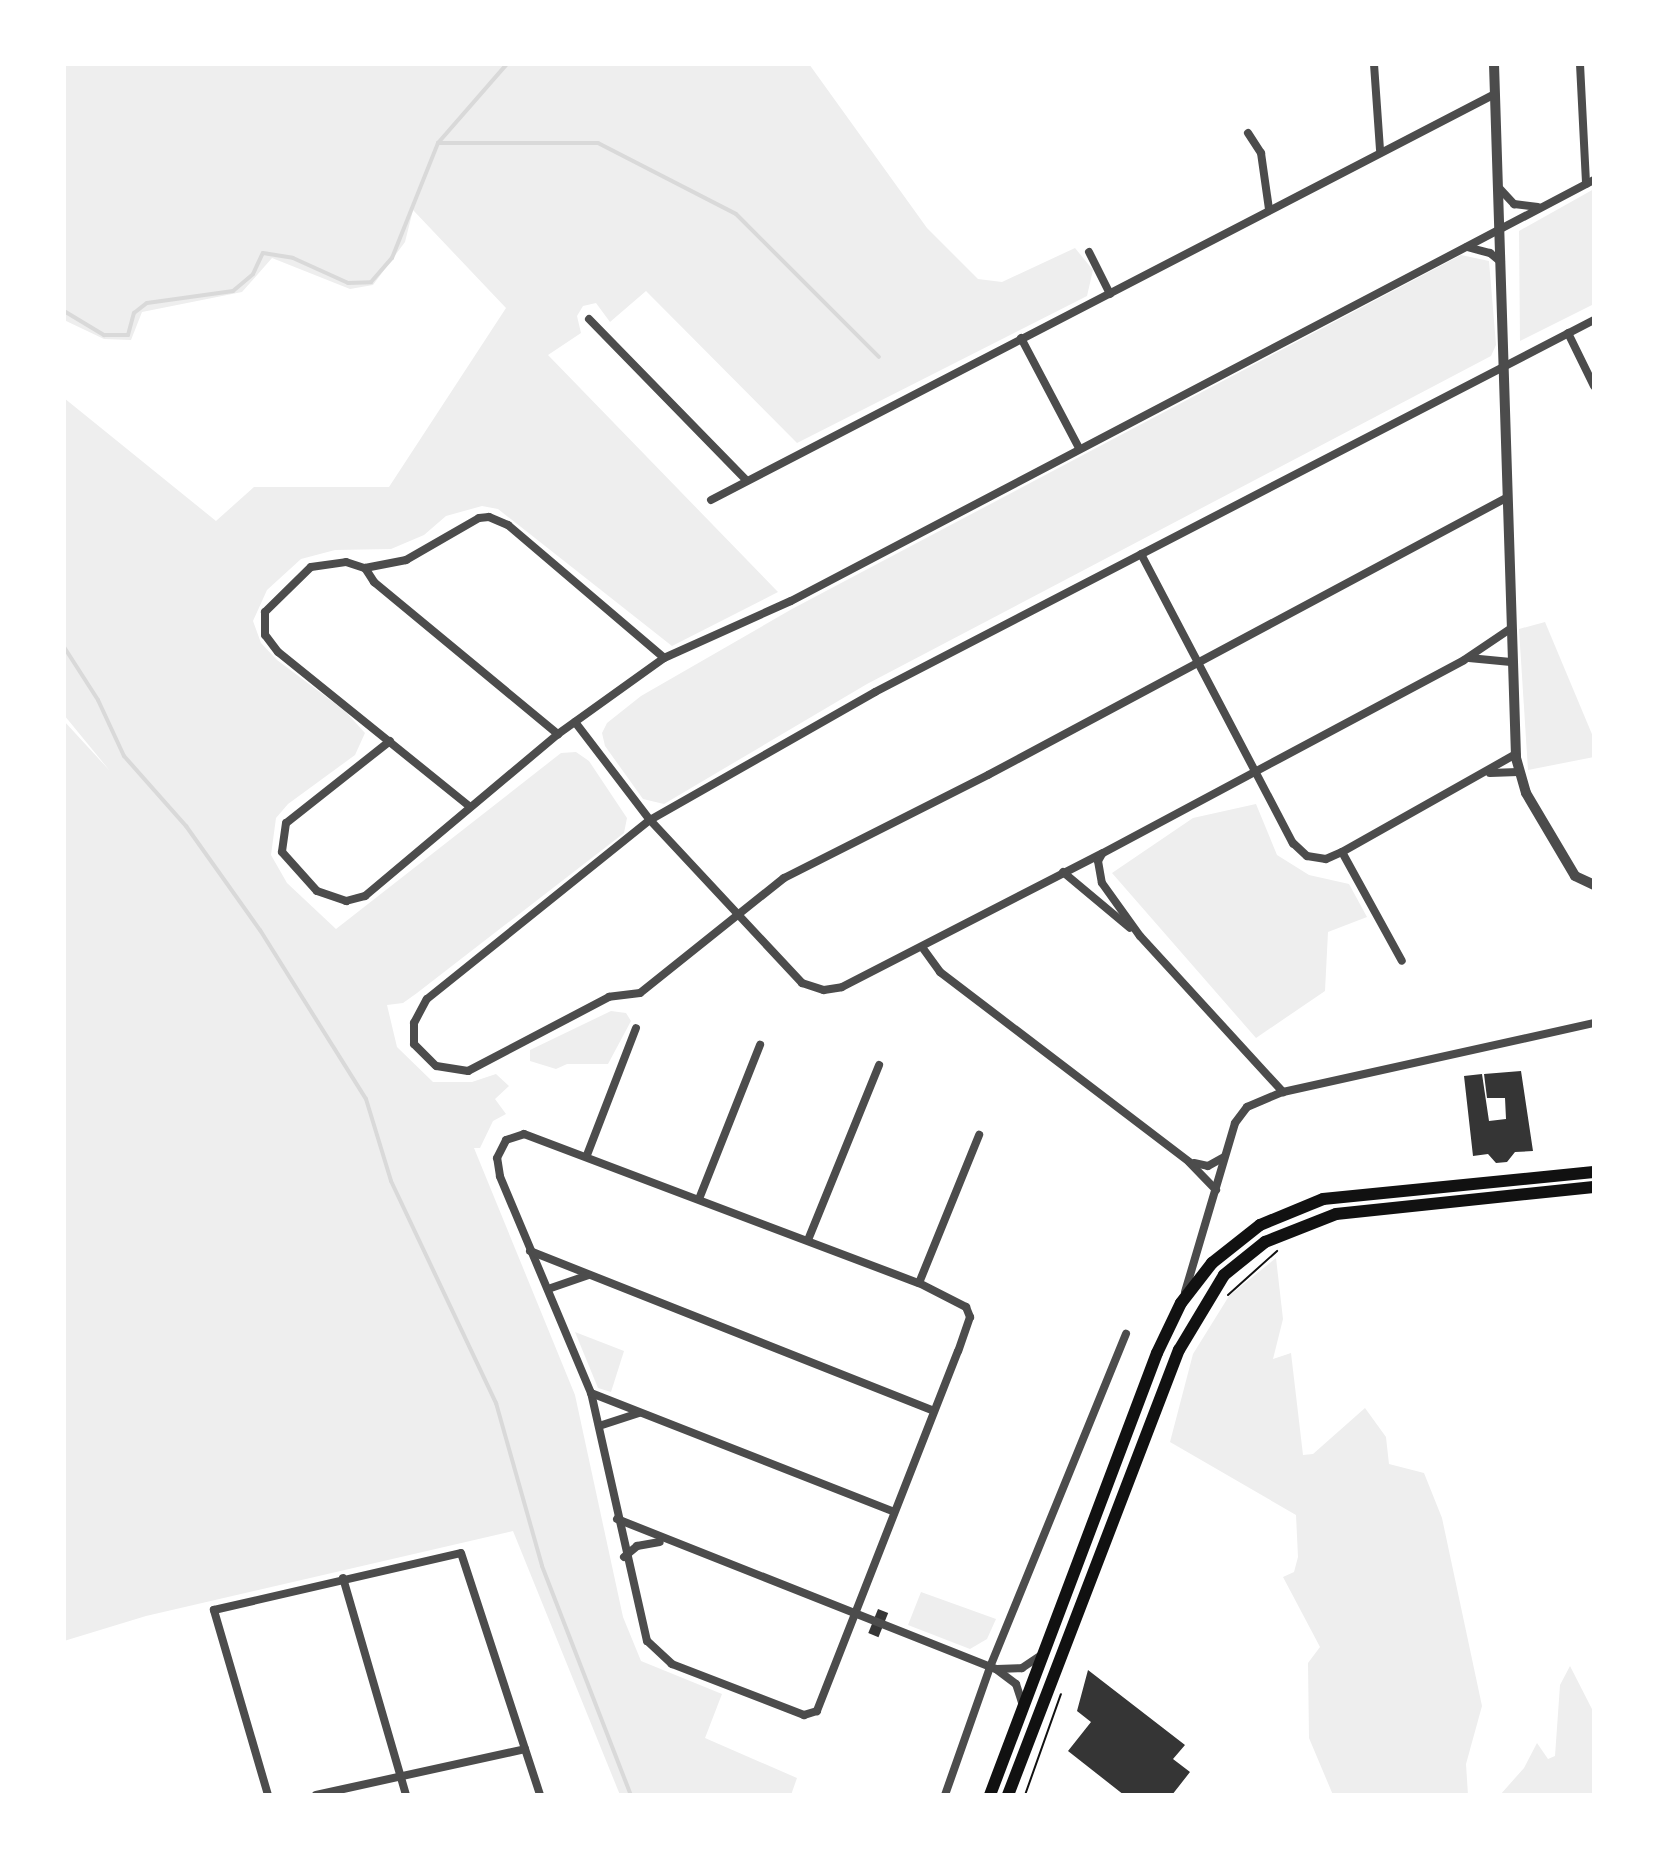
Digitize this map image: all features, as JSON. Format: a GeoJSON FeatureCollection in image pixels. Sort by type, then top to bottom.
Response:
{"type":"FeatureCollection","features":[{"type":"Feature","properties":{"kind":"main road"},"geometry":{"type":"LineString","coordinates":[[990,1795],[1118,1449],[1181,1303],[1232,1244],[1298,1207],[1399,1189],[1594,1172]]}},
{"type":"Feature","properties":{"kind":"main road"},"geometry":{"type":"LineString","coordinates":[[1008,1795],[1179,1350],[1224,1275],[1265,1242],[1336,1214],[1594,1187]]}},
{"type":"Feature","properties":{"kind":"street"},"geometry":{"type":"LineString","coordinates":[[1374,64],[1380,150]]}},
{"type":"Feature","properties":{"kind":"street"},"geometry":{"type":"LineString","coordinates":[[1494,64],[1503,264],[1511,662],[1518,772],[1575,876],[1594,885]]}},
{"type":"Feature","properties":{"kind":"street"},"geometry":{"type":"LineString","coordinates":[[390,741],[298,809],[280,837],[282,852],[297,874],[317,891],[356,900],[558,734],[664,658],[791,601],[1078,446],[1590,182],[1580,64]]}},
{"type":"Feature","properties":{"kind":"street"},"geometry":{"type":"LineString","coordinates":[[711,500],[1110,294],[1380,150],[1495,94]]}},
{"type":"Feature","properties":{"kind":"street"},"geometry":{"type":"LineString","coordinates":[[1248,133],[1261,153],[1269,209]]}},
{"type":"Feature","properties":{"kind":"street"},"geometry":{"type":"LineString","coordinates":[[1500,189],[1522,207],[1546,205]]}},
{"type":"Feature","properties":{"kind":"street"},"geometry":{"type":"LineString","coordinates":[[1462,248],[1490,253],[1503,264]]}},
{"type":"Feature","properties":{"kind":"street"},"geometry":{"type":"LineString","coordinates":[[1089,252],[1110,294]]}},
{"type":"Feature","properties":{"kind":"street"},"geometry":{"type":"LineString","coordinates":[[589,319],[747,481]]}},
{"type":"Feature","properties":{"kind":"street"},"geometry":{"type":"LineString","coordinates":[[1506,498],[784,878],[655,985],[609,997],[468,1071],[436,1066],[414,1044],[418,1008],[650,820],[875,692],[1594,320]]}},
{"type":"Feature","properties":{"kind":"street"},"geometry":{"type":"LineString","coordinates":[[1568,333],[1594,386]]}},
{"type":"Feature","properties":{"kind":"street"},"geometry":{"type":"LineString","coordinates":[[1021,338],[1078,446]]}},
{"type":"Feature","properties":{"kind":"street"},"geometry":{"type":"LineString","coordinates":[[469,806],[278,652],[265,635],[265,612],[311,567],[346,562],[365,568],[406,560],[479,518],[500,519],[664,658]]}},
{"type":"Feature","properties":{"kind":"street"},"geometry":{"type":"LineString","coordinates":[[1141,554],[1300,851],[1315,859],[1342,852],[1489,773],[1516,754]]}},
{"type":"Feature","properties":{"kind":"street"},"geometry":{"type":"LineString","coordinates":[[365,568],[374,582],[558,734]]}},
{"type":"Feature","properties":{"kind":"street"},"geometry":{"type":"LineString","coordinates":[[575,722],[650,820],[741,914],[802,983],[816,989],[842,987],[1103,853],[1464,660],[1510,629]]}},
{"type":"Feature","properties":{"kind":"street"},"geometry":{"type":"LineString","coordinates":[[1464,660],[1511,662]]}},
{"type":"Feature","properties":{"kind":"street"},"geometry":{"type":"LineString","coordinates":[[1489,773],[1518,772]]}},
{"type":"Feature","properties":{"kind":"street"},"geometry":{"type":"LineString","coordinates":[[1342,852],[1402,961]]}},
{"type":"Feature","properties":{"kind":"street"},"geometry":{"type":"LineString","coordinates":[[1103,853],[1098,861],[1102,883],[1140,936],[1283,1092]]}},
{"type":"Feature","properties":{"kind":"street"},"geometry":{"type":"LineString","coordinates":[[1063,872],[1140,936]]}},
{"type":"Feature","properties":{"kind":"street"},"geometry":{"type":"LineString","coordinates":[[922,947],[940,972],[1189,1162],[1216,1190]]}},
{"type":"Feature","properties":{"kind":"street"},"geometry":{"type":"LineString","coordinates":[[1181,1303],[1240,1114],[1260,1099],[1594,1023]]}},
{"type":"Feature","properties":{"kind":"street"},"geometry":{"type":"LineString","coordinates":[[587,1155],[636,1028]]}},
{"type":"Feature","properties":{"kind":"street"},"geometry":{"type":"LineString","coordinates":[[699,1199],[760,1045]]}},
{"type":"Feature","properties":{"kind":"street"},"geometry":{"type":"LineString","coordinates":[[808,1240],[879,1065]]}},
{"type":"Feature","properties":{"kind":"street"},"geometry":{"type":"LineString","coordinates":[[524,1134],[587,1155],[919,1283],[966,1307],[970,1317],[892,1511],[823,1702],[804,1715],[655,1654],[647,1641],[624,1557],[591,1393],[500,1176],[497,1158],[506,1140],[524,1134]]}},
{"type":"Feature","properties":{"kind":"street"},"geometry":{"type":"LineString","coordinates":[[919,1283],[979,1135]]}},
{"type":"Feature","properties":{"kind":"street"},"geometry":{"type":"LineString","coordinates":[[1189,1162],[1208,1166],[1226,1153]]}},
{"type":"Feature","properties":{"kind":"street"},"geometry":{"type":"LineString","coordinates":[[530,1251],[932,1410]]}},
{"type":"Feature","properties":{"kind":"street"},"geometry":{"type":"LineString","coordinates":[[548,1289],[565,1279],[594,1276]]}},
{"type":"Feature","properties":{"kind":"street"},"geometry":{"type":"LineString","coordinates":[[945,1795],[1126,1334]]}},
{"type":"Feature","properties":{"kind":"street"},"geometry":{"type":"LineString","coordinates":[[591,1393],[892,1511]]}},
{"type":"Feature","properties":{"kind":"street"},"geometry":{"type":"LineString","coordinates":[[599,1426],[640,1412]]}},
{"type":"Feature","properties":{"kind":"street"},"geometry":{"type":"LineString","coordinates":[[617,1519],[669,1543],[993,1668],[1016,1684],[1023,1706]]}},
{"type":"Feature","properties":{"kind":"street"},"geometry":{"type":"LineString","coordinates":[[624,1557],[637,1546],[669,1543]]}},
{"type":"Feature","properties":{"kind":"street"},"geometry":{"type":"LineString","coordinates":[[268,1795],[214,1610],[461,1553],[540,1795]]}},
{"type":"Feature","properties":{"kind":"street"},"geometry":{"type":"LineString","coordinates":[[343,1578],[406,1795]]}},
{"type":"Feature","properties":{"kind":"street"},"geometry":{"type":"LineString","coordinates":[[993,1668],[1022,1668],[1041,1655]]}},
{"type":"Feature","properties":{"kind":"street"},"geometry":{"type":"LineString","coordinates":[[316,1795],[525,1749]]}},
{"type":"Feature","properties":{"kind":"path"},"geometry":{"type":"LineString","coordinates":[[1227,1296],[1286,1245]]}},
{"type":"Feature","properties":{"kind":"path"},"geometry":{"type":"LineString","coordinates":[[1025,1795],[1062,1692]]}},
{"type":"Feature","properties":{"kind":"shaded area"},"geometry":{"type":"Polygon","coordinates":[[[64,64],[809,64],[927,228],[978,279],[1002,282],[1075,248],[1093,270],[1087,296],[797,443],[646,291],[610,322],[596,303],[583,306],[577,316],[581,333],[548,355],[778,592],[672,646],[498,509],[482,506],[446,516],[424,535],[391,549],[335,550],[301,559],[267,590],[253,621],[261,643],[277,660],[345,711],[365,733],[355,755],[288,804],[276,818],[271,855],[287,883],[336,929],[561,753],[576,752],[589,761],[627,818],[624,833],[417,993],[403,1003],[387,1005],[397,1047],[433,1082],[472,1082],[496,1074],[509,1086],[495,1099],[506,1114],[493,1121],[480,1148],[474,1148],[575,1395],[623,1617],[641,1661],[722,1694],[705,1738],[797,1778],[791,1795],[620,1795],[513,1531],[146,1616],[64,1641],[64,721],[110,771],[64,715],[64,398],[216,521],[254,487],[389,487],[506,308],[413,210],[405,242],[373,285],[350,289],[272,258],[242,292],[142,312],[131,340],[104,339],[64,320],[64,64]]]}},
{"type":"Feature","properties":{"kind":"shaded area"},"geometry":{"type":"Polygon","coordinates":[[[1594,189],[1594,304],[1520,341],[1519,231],[1594,189]]]}},
{"type":"Feature","properties":{"kind":"shaded area"},"geometry":{"type":"Polygon","coordinates":[[[1461,255],[1489,261],[1496,345],[1491,356],[867,684],[664,804],[643,799],[605,746],[602,733],[607,723],[641,696],[792,609],[1461,255]]]}},
{"type":"Feature","properties":{"kind":"shaded area"},"geometry":{"type":"Polygon","coordinates":[[[1545,622],[1594,739],[1594,757],[1528,770],[1519,629],[1545,622]]]}},
{"type":"Feature","properties":{"kind":"shaded area"},"geometry":{"type":"Polygon","coordinates":[[[1256,804],[1277,855],[1309,875],[1349,884],[1367,917],[1328,932],[1325,991],[1256,1038],[1112,873],[1193,818],[1256,804]]]}},
{"type":"Feature","properties":{"kind":"shaded area"},"geometry":{"type":"Polygon","coordinates":[[[611,1011],[626,1013],[631,1021],[608,1064],[567,1064],[556,1069],[530,1061],[530,1050],[611,1011]]]}},
{"type":"Feature","properties":{"kind":"shaded area"},"geometry":{"type":"Polygon","coordinates":[[[1276,1258],[1283,1319],[1273,1359],[1291,1353],[1303,1455],[1313,1454],[1365,1408],[1386,1437],[1389,1464],[1424,1473],[1442,1518],[1482,1706],[1466,1764],[1468,1795],[1333,1795],[1309,1738],[1308,1663],[1320,1647],[1283,1577],[1294,1572],[1298,1557],[1296,1515],[1170,1442],[1193,1354],[1229,1296],[1276,1258]]]}},
{"type":"Feature","properties":{"kind":"shaded area"},"geometry":{"type":"Polygon","coordinates":[[[575,1332],[624,1351],[611,1392],[598,1388],[575,1332]]]}},
{"type":"Feature","properties":{"kind":"shaded area"},"geometry":{"type":"Polygon","coordinates":[[[921,1592],[996,1619],[987,1639],[970,1649],[908,1625],[921,1592]]]}},
{"type":"Feature","properties":{"kind":"shaded area"},"geometry":{"type":"Polygon","coordinates":[[[1570,1666],[1594,1713],[1594,1795],[1500,1795],[1524,1768],[1537,1743],[1548,1759],[1555,1756],[1560,1685],[1570,1666]]]}},
{"type":"Feature","properties":{"kind":"building"},"geometry":{"type":"Polygon","coordinates":[[[1521,1071],[1533,1151],[1515,1152],[1507,1162],[1496,1163],[1488,1154],[1473,1156],[1464,1076],[1482,1074],[1489,1121],[1506,1119],[1505,1098],[1487,1098],[1484,1074],[1521,1071]]]}},
{"type":"Feature","properties":{"kind":"building"},"geometry":{"type":"Polygon","coordinates":[[[878,1609],[888,1613],[878,1637],[868,1633],[878,1609]]]}},
{"type":"Feature","properties":{"kind":"building"},"geometry":{"type":"Polygon","coordinates":[[[1088,1670],[1185,1745],[1173,1759],[1190,1772],[1172,1795],[1124,1795],[1068,1751],[1091,1722],[1077,1711],[1088,1670]]]}},
{"type":"Feature","properties":{"kind":"waterway"},"geometry":{"type":"LineString","coordinates":[[64,311],[104,335],[128,335],[134,313],[147,303],[233,291],[253,274],[263,253],[293,258],[348,283],[371,282],[392,258],[438,143],[507,64]]}},
{"type":"Feature","properties":{"kind":"waterway"},"geometry":{"type":"LineString","coordinates":[[438,143],[598,143],[736,214],[879,357]]}},
{"type":"Feature","properties":{"kind":"waterway"},"geometry":{"type":"LineString","coordinates":[[64,647],[98,700],[124,756],[186,826],[260,930],[366,1099],[391,1181],[496,1403],[542,1566],[631,1795]]}}]}
